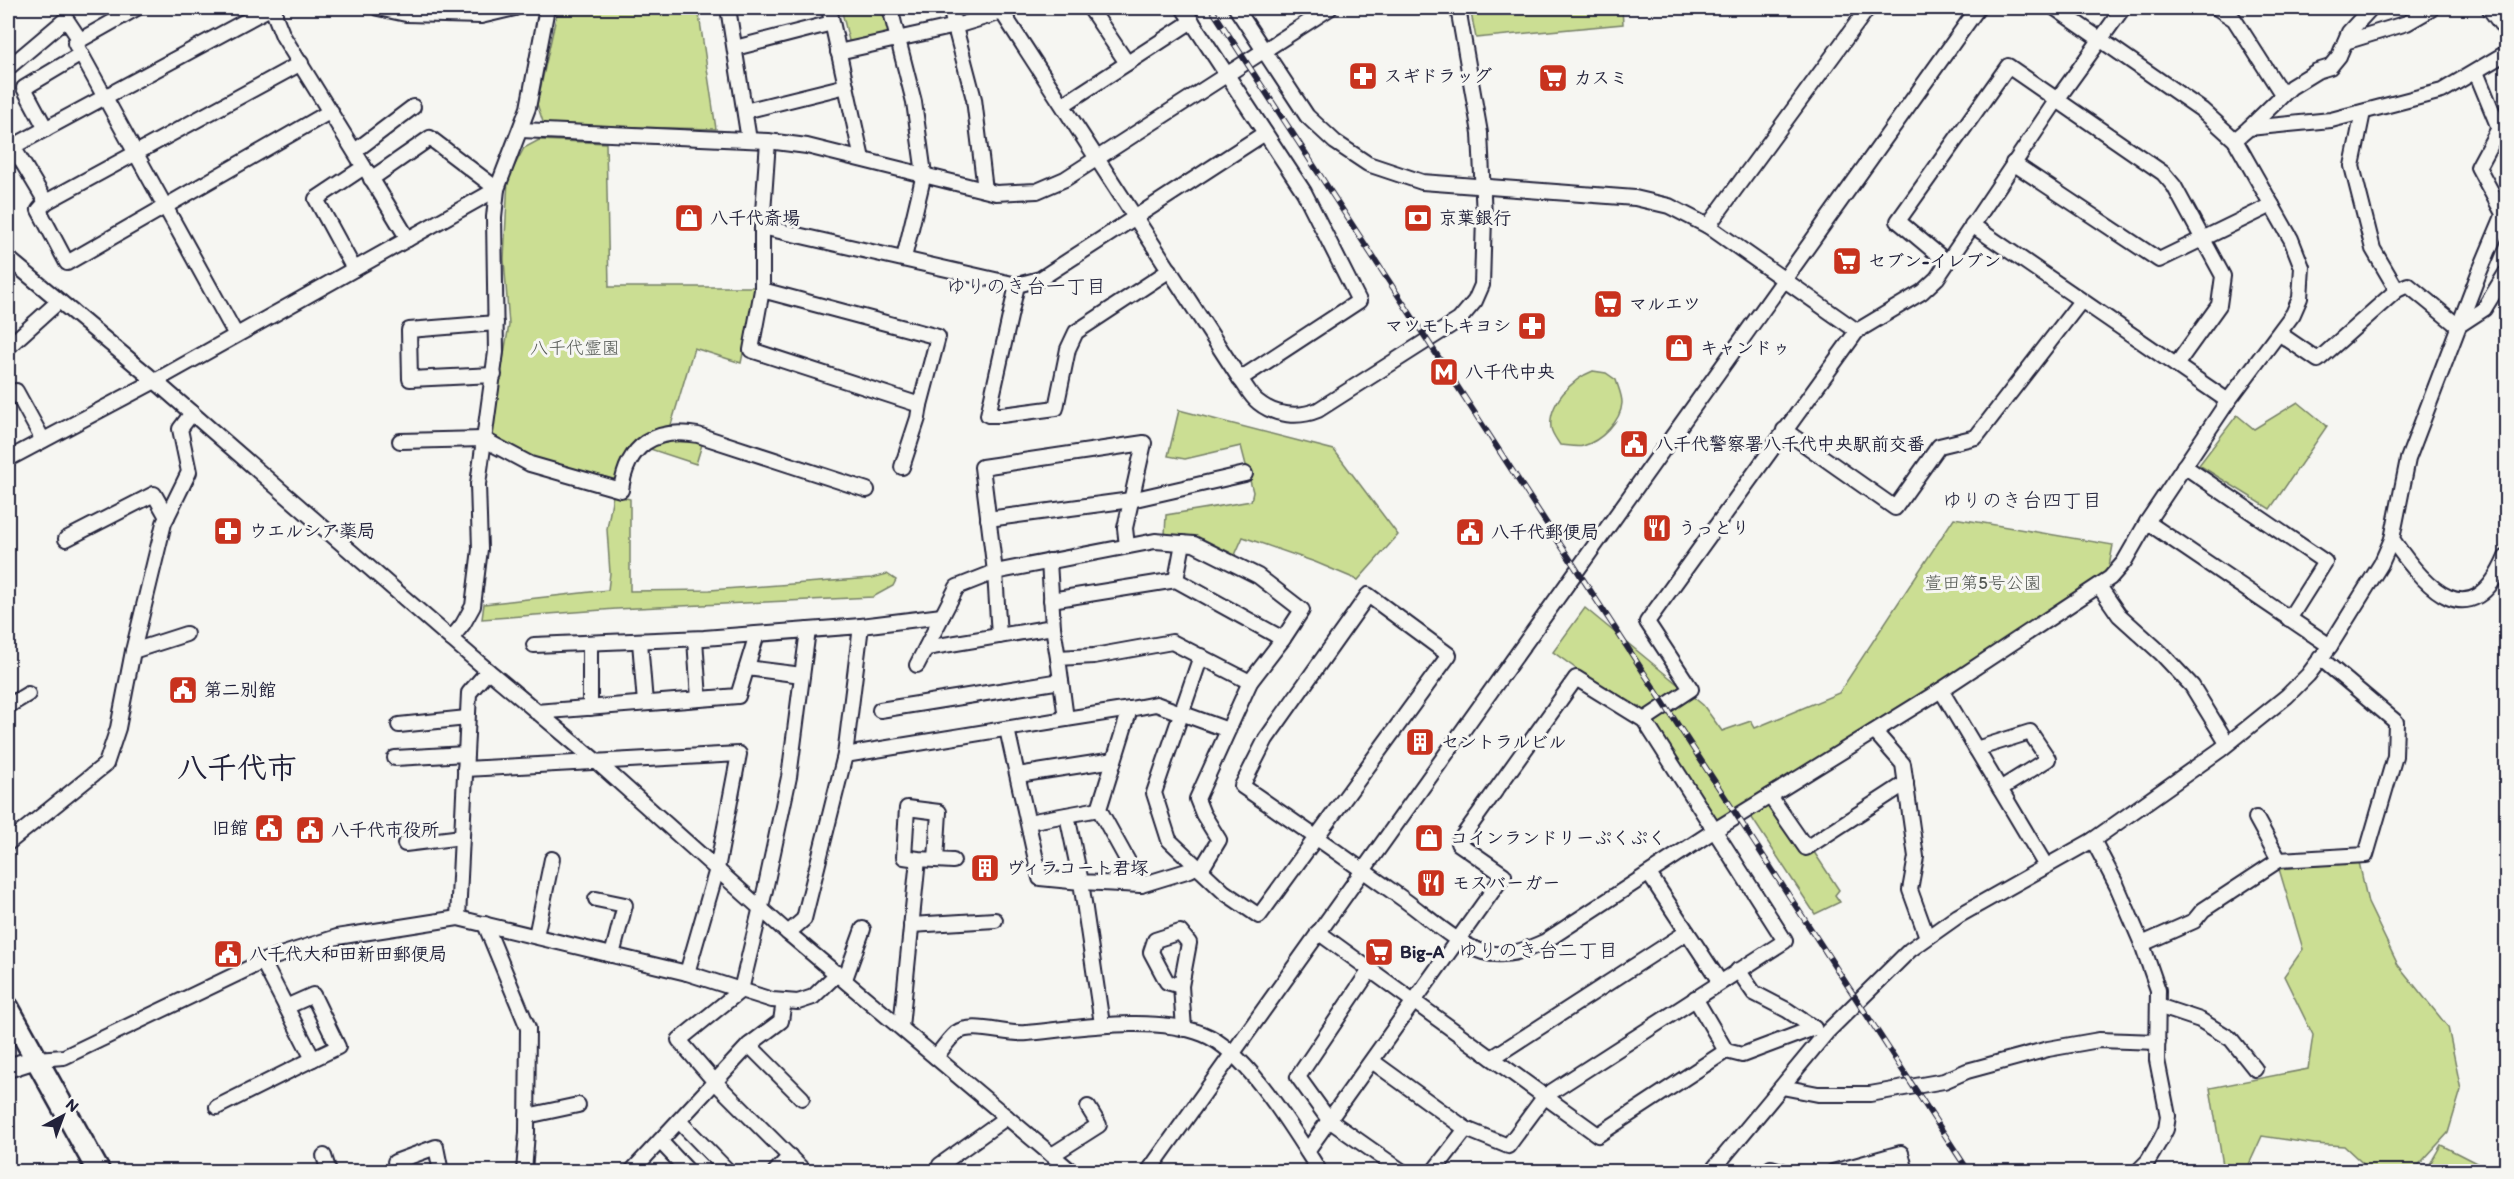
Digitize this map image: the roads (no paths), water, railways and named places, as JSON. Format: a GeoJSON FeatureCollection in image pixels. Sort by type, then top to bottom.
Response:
{"type":"FeatureCollection","features":[{"type":"Feature","properties":{"kind":"highway"},"geometry":{"type":"LineString","coordinates":[[8,1008],[99,1172]]}},
{"type":"Feature","properties":{"kind":"main road"},"geometry":{"type":"LineString","coordinates":[[8,1068],[36,1059]]}},
{"type":"Feature","properties":{"kind":"street"},"geometry":{"type":"LineString","coordinates":[[46,129],[24,88],[133,8]]}},
{"type":"Feature","properties":{"kind":"street"},"geometry":{"type":"LineString","coordinates":[[46,202],[10,145],[46,129],[270,8]]}},
{"type":"Feature","properties":{"kind":"street"},"geometry":{"type":"LineString","coordinates":[[275,8],[275,16],[283,36],[408,239]]}},
{"type":"Feature","properties":{"kind":"street"},"geometry":{"type":"LineString","coordinates":[[378,8],[406,14],[481,16],[515,8]]}},
{"type":"Feature","properties":{"kind":"street"},"geometry":{"type":"LineString","coordinates":[[451,639],[463,624],[472,606],[480,549],[478,484],[494,375],[496,323],[494,217],[497,189],[528,108],[547,8]]}},
{"type":"Feature","properties":{"kind":"street"},"geometry":{"type":"LineString","coordinates":[[728,8],[749,140]]}},
{"type":"Feature","properties":{"kind":"street"},"geometry":{"type":"LineString","coordinates":[[829,8],[862,159]]}},
{"type":"Feature","properties":{"kind":"street"},"geometry":{"type":"LineString","coordinates":[[890,8],[914,102],[924,174],[904,258]]}},
{"type":"Feature","properties":{"kind":"street"},"geometry":{"type":"LineString","coordinates":[[950,8],[975,99],[985,190]]}},
{"type":"Feature","properties":{"kind":"street"},"geometry":{"type":"LineString","coordinates":[[1090,8],[1127,63]]}},
{"type":"Feature","properties":{"kind":"street"},"geometry":{"type":"LineString","coordinates":[[1183,8],[1304,192],[1359,301],[1240,379]]}},
{"type":"Feature","properties":{"kind":"street"},"geometry":{"type":"LineString","coordinates":[[1236,8],[1307,116],[1335,142],[1368,164],[1422,182],[1635,198],[1669,206],[1708,226],[1857,331]]}},
{"type":"Feature","properties":{"kind":"street"},"geometry":{"type":"LineString","coordinates":[[521,130],[768,141],[807,146],[996,193],[1037,191],[1065,179],[1099,159],[1330,8]]}},
{"type":"Feature","properties":{"kind":"street"},"geometry":{"type":"LineString","coordinates":[[838,52],[956,26],[1002,12],[1257,402],[1272,411],[1288,415],[1308,414],[1459,320],[1475,301],[1482,285],[1484,218],[1480,133],[1458,8]]}},
{"type":"Feature","properties":{"kind":"street"},"geometry":{"type":"LineString","coordinates":[[1708,226],[1868,8]]}},
{"type":"Feature","properties":{"kind":"street"},"geometry":{"type":"LineString","coordinates":[[1148,1172],[1978,8]]}},
{"type":"Feature","properties":{"kind":"street"},"geometry":{"type":"LineString","coordinates":[[1201,656],[1180,711],[1154,793],[1169,840],[1224,892],[1259,916],[1316,838],[1449,655],[1368,595],[1266,739],[1242,786],[1316,838],[1362,870],[1470,947],[1498,954],[1514,954],[1544,942],[1715,830],[1875,732],[2100,586],[2124,562],[2147,522],[2228,401],[2293,314],[2300,298],[2302,267],[2291,239],[2235,140],[2202,110],[2055,8]]}},
{"type":"Feature","properties":{"kind":"street"},"geometry":{"type":"LineString","coordinates":[[1644,720],[1691,689],[1647,622],[1857,331],[1922,292],[1936,278],[2056,101],[2123,8]]}},
{"type":"Feature","properties":{"kind":"street"},"geometry":{"type":"LineString","coordinates":[[2217,8],[2234,20],[2282,94]]}},
{"type":"Feature","properties":{"kind":"street"},"geometry":{"type":"LineString","coordinates":[[2345,42],[2407,22],[2433,8]]}},
{"type":"Feature","properties":{"kind":"street"},"geometry":{"type":"LineString","coordinates":[[2489,8],[2506,31]]}},
{"type":"Feature","properties":{"kind":"street"},"geometry":{"type":"LineString","coordinates":[[2235,140],[2282,94],[2317,71],[2330,68],[2339,57],[2349,33],[2364,11]]}},
{"type":"Feature","properties":{"kind":"street"},"geometry":{"type":"LineString","coordinates":[[8,68],[66,19],[104,96],[236,335]]}},
{"type":"Feature","properties":{"kind":"street"},"geometry":{"type":"LineString","coordinates":[[1063,105],[1192,21]]}},
{"type":"Feature","properties":{"kind":"street"},"geometry":{"type":"LineString","coordinates":[[735,48],[832,23]]}},
{"type":"Feature","properties":{"kind":"street"},"geometry":{"type":"LineString","coordinates":[[2249,128],[2331,120],[2442,91],[2506,53]]}},
{"type":"Feature","properties":{"kind":"street"},"geometry":{"type":"LineString","coordinates":[[301,63],[46,202],[39,210],[67,263],[331,111]]}},
{"type":"Feature","properties":{"kind":"street"},"geometry":{"type":"LineString","coordinates":[[1947,262],[1898,221],[2008,66],[2163,173],[2174,186],[2205,240],[2223,276],[2219,305],[2176,365]]}},
{"type":"Feature","properties":{"kind":"street"},"geometry":{"type":"LineString","coordinates":[[1711,1172],[1827,1032],[1893,965],[1927,937],[1958,916],[2093,840],[2227,743],[2287,696],[2330,646],[2381,564],[2392,539],[2408,459],[2458,326],[2506,215],[2478,167],[2499,128],[2476,72]]}},
{"type":"Feature","properties":{"kind":"street"},"geometry":{"type":"LineString","coordinates":[[745,111],[846,86]]}},
{"type":"Feature","properties":{"kind":"street"},"geometry":{"type":"LineString","coordinates":[[355,151],[413,107]]}},
{"type":"Feature","properties":{"kind":"street"},"geometry":{"type":"LineString","coordinates":[[2363,112],[2352,166],[2373,249],[2397,290]]}},
{"type":"Feature","properties":{"kind":"street"},"geometry":{"type":"LineString","coordinates":[[762,227],[1017,285],[1040,279],[1265,133]]}},
{"type":"Feature","properties":{"kind":"street"},"geometry":{"type":"LineString","coordinates":[[354,269],[316,199],[430,138],[497,189]]}},
{"type":"Feature","properties":{"kind":"street"},"geometry":{"type":"LineString","coordinates":[[768,141],[762,227],[762,290],[751,350],[920,405]]}},
{"type":"Feature","properties":{"kind":"street"},"geometry":{"type":"LineString","coordinates":[[2013,164],[2159,261],[2272,205]]}},
{"type":"Feature","properties":{"kind":"street"},"geometry":{"type":"LineString","coordinates":[[8,459],[155,381],[497,189]]}},
{"type":"Feature","properties":{"kind":"street"},"geometry":{"type":"LineString","coordinates":[[1972,225],[2228,401]]}},
{"type":"Feature","properties":{"kind":"street"},"geometry":{"type":"LineString","coordinates":[[8,258],[155,381],[488,671],[597,762],[789,933],[1072,1172]]}},
{"type":"Feature","properties":{"kind":"street"},"geometry":{"type":"LineString","coordinates":[[1017,285],[988,415],[1056,408],[1068,349],[1076,332],[1170,270]]}},
{"type":"Feature","properties":{"kind":"street"},"geometry":{"type":"LineString","coordinates":[[2458,326],[2484,309],[2506,273]]}},
{"type":"Feature","properties":{"kind":"street"},"geometry":{"type":"LineString","coordinates":[[2280,334],[2318,360],[2397,290],[2408,285],[2458,326]]}},
{"type":"Feature","properties":{"kind":"street"},"geometry":{"type":"LineString","coordinates":[[762,290],[938,337],[918,418],[902,467]]}},
{"type":"Feature","properties":{"kind":"street"},"geometry":{"type":"LineString","coordinates":[[1784,430],[1895,508],[1939,446],[1976,438],[2081,301]]}},
{"type":"Feature","properties":{"kind":"street"},"geometry":{"type":"LineString","coordinates":[[8,347],[58,302]]}},
{"type":"Feature","properties":{"kind":"street"},"geometry":{"type":"LineString","coordinates":[[494,375],[410,379],[409,330],[496,323]]}},
{"type":"Feature","properties":{"kind":"street"},"geometry":{"type":"LineString","coordinates":[[16,391],[43,440]]}},
{"type":"Feature","properties":{"kind":"street"},"geometry":{"type":"LineString","coordinates":[[8,843],[106,764],[118,728],[133,651],[167,517],[189,472],[180,429],[192,413]]}},
{"type":"Feature","properties":{"kind":"street"},"geometry":{"type":"LineString","coordinates":[[400,441],[483,439],[530,464],[621,490],[626,466],[634,452],[647,441],[665,433],[684,432],[867,490]]}},
{"type":"Feature","properties":{"kind":"street"},"geometry":{"type":"LineString","coordinates":[[999,636],[995,572],[982,467],[1144,443],[1125,528],[1127,546]]}},
{"type":"Feature","properties":{"kind":"street"},"geometry":{"type":"LineString","coordinates":[[2184,466],[2325,562],[2289,619]]}},
{"type":"Feature","properties":{"kind":"street"},"geometry":{"type":"LineString","coordinates":[[988,519],[1131,500],[1245,474]]}},
{"type":"Feature","properties":{"kind":"street"},"geometry":{"type":"LineString","coordinates":[[66,539],[154,494],[167,517]]}},
{"type":"Feature","properties":{"kind":"street"},"geometry":{"type":"LineString","coordinates":[[2147,522],[2330,646]]}},
{"type":"Feature","properties":{"kind":"street"},"geometry":{"type":"LineString","coordinates":[[2392,539],[2402,554],[2438,594],[2461,603],[2476,598],[2491,583],[2506,557]]}},
{"type":"Feature","properties":{"kind":"street"},"geometry":{"type":"LineString","coordinates":[[917,665],[957,586],[995,572],[1155,541],[1194,544],[1258,576],[1302,610],[1250,682],[1197,800],[1219,840],[1199,868],[1141,885],[1040,878],[1007,729]]}},
{"type":"Feature","properties":{"kind":"street"},"geometry":{"type":"LineString","coordinates":[[1176,580],[1183,543]]}},
{"type":"Feature","properties":{"kind":"street"},"geometry":{"type":"LineString","coordinates":[[1049,561],[1053,627],[1066,719]]}},
{"type":"Feature","properties":{"kind":"street"},"geometry":{"type":"LineString","coordinates":[[1051,600],[1176,580],[1283,639]]}},
{"type":"Feature","properties":{"kind":"street"},"geometry":{"type":"LineString","coordinates":[[2100,586],[2120,615],[2192,686],[2227,743]]}},
{"type":"Feature","properties":{"kind":"street"},"geometry":{"type":"LineString","coordinates":[[534,645],[695,639],[861,626],[942,616]]}},
{"type":"Feature","properties":{"kind":"street"},"geometry":{"type":"LineString","coordinates":[[789,933],[804,919],[845,755],[861,626]]}},
{"type":"Feature","properties":{"kind":"street"},"geometry":{"type":"LineString","coordinates":[[926,648],[1053,627]]}},
{"type":"Feature","properties":{"kind":"street"},"geometry":{"type":"LineString","coordinates":[[805,1172],[715,1082],[679,1040],[741,990],[789,777],[807,630]]}},
{"type":"Feature","properties":{"kind":"street"},"geometry":{"type":"LineString","coordinates":[[133,651],[186,634]]}},
{"type":"Feature","properties":{"kind":"street"},"geometry":{"type":"LineString","coordinates":[[536,712],[738,696],[758,634]]}},
{"type":"Feature","properties":{"kind":"street"},"geometry":{"type":"LineString","coordinates":[[695,639],[699,699]]}},
{"type":"Feature","properties":{"kind":"street"},"geometry":{"type":"LineString","coordinates":[[640,642],[645,704]]}},
{"type":"Feature","properties":{"kind":"street"},"geometry":{"type":"LineString","coordinates":[[1058,658],[1094,657],[1172,642],[1250,682]]}},
{"type":"Feature","properties":{"kind":"street"},"geometry":{"type":"LineString","coordinates":[[590,644],[590,708]]}},
{"type":"Feature","properties":{"kind":"street"},"geometry":{"type":"LineString","coordinates":[[2142,944],[2194,921],[2203,910],[2279,860],[2366,855],[2395,756],[2396,722],[2320,658]]}},
{"type":"Feature","properties":{"kind":"street"},"geometry":{"type":"LineString","coordinates":[[747,668],[802,675]]}},
{"type":"Feature","properties":{"kind":"street"},"geometry":{"type":"LineString","coordinates":[[458,918],[469,693],[488,671]]}},
{"type":"Feature","properties":{"kind":"street"},"geometry":{"type":"LineString","coordinates":[[1307,1151],[1504,875],[1458,843],[1576,678],[1644,720],[1785,941],[1545,1096],[1508,1146],[1466,1129],[1372,1061]]}},
{"type":"Feature","properties":{"kind":"street"},"geometry":{"type":"LineString","coordinates":[[880,710],[1061,681]]}},
{"type":"Feature","properties":{"kind":"street"},"geometry":{"type":"LineString","coordinates":[[1941,690],[2046,866]]}},
{"type":"Feature","properties":{"kind":"street"},"geometry":{"type":"LineString","coordinates":[[8,706],[28,694]]}},
{"type":"Feature","properties":{"kind":"street"},"geometry":{"type":"LineString","coordinates":[[845,755],[1156,704],[1228,730]]}},
{"type":"Feature","properties":{"kind":"street"},"geometry":{"type":"LineString","coordinates":[[1130,709],[1099,809],[1141,885]]}},
{"type":"Feature","properties":{"kind":"street"},"geometry":{"type":"LineString","coordinates":[[399,725],[467,718]]}},
{"type":"Feature","properties":{"kind":"street"},"geometry":{"type":"LineString","coordinates":[[1875,732],[1903,764],[1916,857],[1910,890],[1927,937]]}},
{"type":"Feature","properties":{"kind":"street"},"geometry":{"type":"LineString","coordinates":[[1976,749],[2030,732],[2049,759],[2000,789]]}},
{"type":"Feature","properties":{"kind":"street"},"geometry":{"type":"LineString","coordinates":[[465,769],[739,753],[717,869],[687,973]]}},
{"type":"Feature","properties":{"kind":"street"},"geometry":{"type":"LineString","coordinates":[[395,758],[466,754]]}},
{"type":"Feature","properties":{"kind":"street"},"geometry":{"type":"LineString","coordinates":[[1018,775],[1114,760]]}},
{"type":"Feature","properties":{"kind":"street"},"geometry":{"type":"LineString","coordinates":[[1770,796],[1806,848],[1906,783]]}},
{"type":"Feature","properties":{"kind":"street"},"geometry":{"type":"LineString","coordinates":[[1028,822],[1099,809]]}},
{"type":"Feature","properties":{"kind":"street"},"geometry":{"type":"LineString","coordinates":[[1067,815],[1081,882],[1102,1024]]}},
{"type":"Feature","properties":{"kind":"street"},"geometry":{"type":"LineString","coordinates":[[2256,818],[2279,860]]}},
{"type":"Feature","properties":{"kind":"street"},"geometry":{"type":"LineString","coordinates":[[405,844],[462,837]]}},
{"type":"Feature","properties":{"kind":"street"},"geometry":{"type":"LineString","coordinates":[[2093,840],[2117,886],[2142,944],[2158,990],[2157,1060],[2168,1116],[2166,1129],[2148,1161],[2137,1172]]}},
{"type":"Feature","properties":{"kind":"street"},"geometry":{"type":"LineString","coordinates":[[537,936],[552,859]]}},
{"type":"Feature","properties":{"kind":"street"},"geometry":{"type":"LineString","coordinates":[[901,1027],[918,859],[953,861]]}},
{"type":"Feature","properties":{"kind":"street"},"geometry":{"type":"LineString","coordinates":[[1649,874],[1720,982]]}},
{"type":"Feature","properties":{"kind":"street"},"geometry":{"type":"LineString","coordinates":[[596,899],[624,904],[612,954]]}},
{"type":"Feature","properties":{"kind":"street"},"geometry":{"type":"LineString","coordinates":[[36,1059],[64,1057],[263,962],[337,937],[458,918],[687,973],[784,1001],[798,1002],[813,997],[842,976],[863,929]]}},
{"type":"Feature","properties":{"kind":"street"},"geometry":{"type":"LineString","coordinates":[[911,925],[995,920]]}},
{"type":"Feature","properties":{"kind":"street"},"geometry":{"type":"LineString","coordinates":[[485,924],[528,1028],[524,1172]]}},
{"type":"Feature","properties":{"kind":"street"},"geometry":{"type":"LineString","coordinates":[[1318,932],[1598,1135],[1726,1051]]}},
{"type":"Feature","properties":{"kind":"street"},"geometry":{"type":"LineString","coordinates":[[1492,1058],[1687,932]]}},
{"type":"Feature","properties":{"kind":"street"},"geometry":{"type":"LineString","coordinates":[[263,962],[313,1059]]}},
{"type":"Feature","properties":{"kind":"street"},"geometry":{"type":"LineString","coordinates":[[1370,970],[1298,1077],[1329,1120],[1403,1172]]}},
{"type":"Feature","properties":{"kind":"street"},"geometry":{"type":"LineString","coordinates":[[1695,998],[1726,1051],[1742,1055],[1814,1028],[1787,1010],[1754,993],[1738,970]]}},
{"type":"Feature","properties":{"kind":"street"},"geometry":{"type":"LineString","coordinates":[[1181,986],[1185,1029]]}},
{"type":"Feature","properties":{"kind":"street"},"geometry":{"type":"LineString","coordinates":[[217,1107],[338,1047],[313,995],[286,1007]]}},
{"type":"Feature","properties":{"kind":"street"},"geometry":{"type":"LineString","coordinates":[[631,1172],[749,1045],[781,1021],[784,1001]]}},
{"type":"Feature","properties":{"kind":"street"},"geometry":{"type":"LineString","coordinates":[[2158,1006],[2200,1020],[2231,1039],[2255,1069]]}},
{"type":"Feature","properties":{"kind":"street"},"geometry":{"type":"LineString","coordinates":[[936,1057],[956,1033],[968,1027],[1017,1035],[1102,1024],[1185,1029],[1206,1035],[1233,1054],[1272,1099],[1320,1172]]}},
{"type":"Feature","properties":{"kind":"street"},"geometry":{"type":"LineString","coordinates":[[1782,1087],[1818,1094],[1870,1094],[1944,1082],[1967,1071],[2048,1049],[2099,1040],[2158,1042]]}},
{"type":"Feature","properties":{"kind":"street"},"geometry":{"type":"LineString","coordinates":[[749,1045],[802,1098]]}},
{"type":"Feature","properties":{"kind":"street"},"geometry":{"type":"LineString","coordinates":[[527,1116],[578,1105]]}},
{"type":"Feature","properties":{"kind":"street"},"geometry":{"type":"LineString","coordinates":[[1052,1155],[1099,1125],[1088,1107]]}},
{"type":"Feature","properties":{"kind":"street"},"geometry":{"type":"LineString","coordinates":[[943,1172],[940,1165],[1007,1117]]}},
{"type":"Feature","properties":{"kind":"street"},"geometry":{"type":"LineString","coordinates":[[679,1121],[729,1172]]}},
{"type":"Feature","properties":{"kind":"street"},"geometry":{"type":"LineString","coordinates":[[1433,1172],[1466,1129]]}},
{"type":"Feature","properties":{"kind":"street"},"geometry":{"type":"LineString","coordinates":[[660,1141],[689,1172]]}},
{"type":"Feature","properties":{"kind":"street"},"geometry":{"type":"LineString","coordinates":[[398,1172],[395,1162],[436,1147],[441,1172]]}},
{"type":"Feature","properties":{"kind":"street"},"geometry":{"type":"LineString","coordinates":[[1833,1172],[1901,1154],[1906,1172]]}},
{"type":"Feature","properties":{"kind":"street"},"geometry":{"type":"LineString","coordinates":[[324,1156],[329,1172]]}},
{"type":"Feature","properties":{"kind":"street"},"geometry":{"type":"LineString","coordinates":[[775,1172],[790,1156]]}},
{"type":"Feature","properties":{"kind":"street"},"geometry":{"type":"LineString","coordinates":[[1768,1172],[1771,1168],[1785,1172]]}},
{"type":"Feature","properties":{"kind":"railway"},"geometry":{"type":"LineString","coordinates":[[1211,8],[1969,1172]]}},
{"type":"Feature","properties":{"kind":"place","name":"スギドラッグ"},"geometry":{"type":"Point","coordinates":[1363,76]}},
{"type":"Feature","properties":{"kind":"place","name":"カスミ"},"geometry":{"type":"Point","coordinates":[1553,78]}},
{"type":"Feature","properties":{"kind":"place","name":"八千代斎場"},"geometry":{"type":"Point","coordinates":[689,218]}},
{"type":"Feature","properties":{"kind":"place","name":"京葉銀行"},"geometry":{"type":"Point","coordinates":[1418,218]}},
{"type":"Feature","properties":{"kind":"place","name":"セブン-イレブン"},"geometry":{"type":"Point","coordinates":[1847,261]}},
{"type":"Feature","properties":{"kind":"place","name":"マルエツ"},"geometry":{"type":"Point","coordinates":[1608,304]}},
{"type":"Feature","properties":{"kind":"place","name":"マツモトキヨシ"},"geometry":{"type":"Point","coordinates":[1532,326]}},
{"type":"Feature","properties":{"kind":"place","name":"キャンドゥ"},"geometry":{"type":"Point","coordinates":[1679,348]}},
{"type":"Feature","properties":{"kind":"place","name":"八千代中央"},"geometry":{"type":"Point","coordinates":[1444,372]}},
{"type":"Feature","properties":{"kind":"place","name":"八千代警察署八千代中央駅前交番"},"geometry":{"type":"Point","coordinates":[1634,444]}},
{"type":"Feature","properties":{"kind":"place","name":"うっとり"},"geometry":{"type":"Point","coordinates":[1657,528]}},
{"type":"Feature","properties":{"kind":"place","name":"ウエルシア薬局"},"geometry":{"type":"Point","coordinates":[228,531]}},
{"type":"Feature","properties":{"kind":"place","name":"八千代郵便局"},"geometry":{"type":"Point","coordinates":[1470,532]}},
{"type":"Feature","properties":{"kind":"place","name":"第二別館"},"geometry":{"type":"Point","coordinates":[183,690]}},
{"type":"Feature","properties":{"kind":"place","name":"セントラルビル"},"geometry":{"type":"Point","coordinates":[1420,742]}},
{"type":"Feature","properties":{"kind":"place","name":"旧館"},"geometry":{"type":"Point","coordinates":[269,828]}},
{"type":"Feature","properties":{"kind":"place","name":"八千代市役所"},"geometry":{"type":"Point","coordinates":[310,830]}},
{"type":"Feature","properties":{"kind":"place","name":"コインランドリーぷくぷく"},"geometry":{"type":"Point","coordinates":[1429,838]}},
{"type":"Feature","properties":{"kind":"place","name":"ヴィラコート君塚"},"geometry":{"type":"Point","coordinates":[985,868]}},
{"type":"Feature","properties":{"kind":"place","name":"モスバーガー"},"geometry":{"type":"Point","coordinates":[1431,883]}},
{"type":"Feature","properties":{"kind":"place","name":"Big-A"},"geometry":{"type":"Point","coordinates":[1379,952]}},
{"type":"Feature","properties":{"kind":"place","name":"八千代大和田新田郵便局"},"geometry":{"type":"Point","coordinates":[228,954]}},
{"type":"Feature","properties":{"kind":"district","name":"ゆりのき台一丁目"},"geometry":{"type":"Point","coordinates":[1026,286]}},
{"type":"Feature","properties":{"kind":"district","name":"ゆりのき台四丁目"},"geometry":{"type":"Point","coordinates":[2022,500]}},
{"type":"Feature","properties":{"kind":"district","name":"八千代市"},"geometry":{"type":"Point","coordinates":[237,767]}},
{"type":"Feature","properties":{"kind":"district","name":"ゆりのき台二丁目"},"geometry":{"type":"Point","coordinates":[1538,950]}},
{"type":"Feature","properties":{"kind":"park label","name":"八千代霊園"},"geometry":{"type":"Point","coordinates":[575,348]}},
{"type":"Feature","properties":{"kind":"park label","name":"萱田第5号公園"},"geometry":{"type":"Point","coordinates":[1983,583]}}]}
